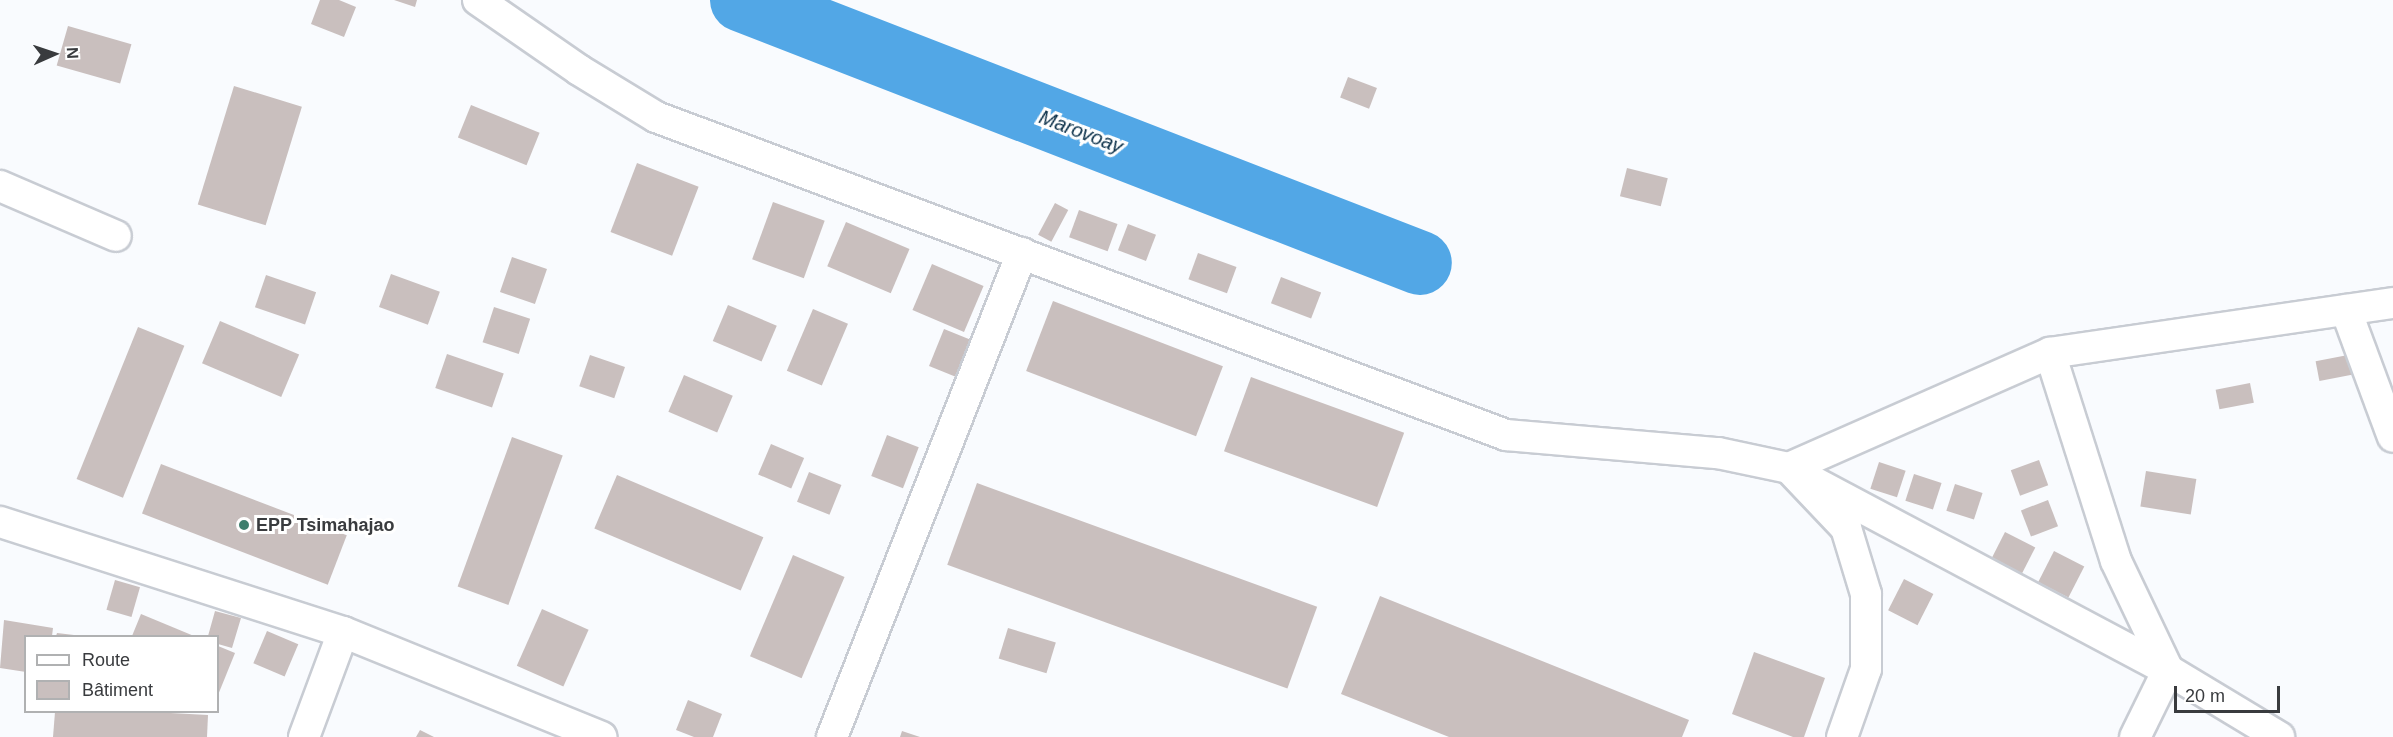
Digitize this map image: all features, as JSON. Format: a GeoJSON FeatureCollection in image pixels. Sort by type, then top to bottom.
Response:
{"type":"FeatureCollection","features":[{"type":"Feature","properties":{"kind":"street"},"geometry":{"type":"LineString","coordinates":[[478,0],[579,70],[656,117],[1506,435],[1718,453],[1788,468],[2168,670],[2279,737]]}},
{"type":"Feature","properties":{"kind":"street"},"geometry":{"type":"LineString","coordinates":[[0,186],[116,236]]}},
{"type":"Feature","properties":{"kind":"street"},"geometry":{"type":"LineString","coordinates":[[832,737],[1022,253]]}},
{"type":"Feature","properties":{"kind":"street"},"geometry":{"type":"LineString","coordinates":[[1788,468],[2050,353],[2393,303]]}},
{"type":"Feature","properties":{"kind":"street"},"geometry":{"type":"LineString","coordinates":[[2346,310],[2393,437]]}},
{"type":"Feature","properties":{"kind":"street"},"geometry":{"type":"LineString","coordinates":[[2050,353],[2116,561],[2168,670]]}},
{"type":"Feature","properties":{"kind":"street"},"geometry":{"type":"LineString","coordinates":[[1788,468],[1846,528],[1866,594],[1866,669],[1842,737]]}},
{"type":"Feature","properties":{"kind":"street"},"geometry":{"type":"LineString","coordinates":[[0,522],[343,632],[601,737]]}},
{"type":"Feature","properties":{"kind":"street"},"geometry":{"type":"LineString","coordinates":[[304,737],[343,632]]}},
{"type":"Feature","properties":{"kind":"street"},"geometry":{"type":"LineString","coordinates":[[2136,737],[2168,670]]}},
{"type":"Feature","properties":{"kind":"building"},"geometry":{"type":"Polygon","coordinates":[[[320,0],[339,0],[356,7],[344,37],[311,24],[320,0]]]}},
{"type":"Feature","properties":{"kind":"building"},"geometry":{"type":"Polygon","coordinates":[[[394,0],[417,0],[415,7],[394,0]]]}},
{"type":"Feature","properties":{"kind":"building"},"geometry":{"type":"Polygon","coordinates":[[[68,26],[131,44],[120,84],[57,65],[68,26]]]}},
{"type":"Feature","properties":{"kind":"building"},"geometry":{"type":"Polygon","coordinates":[[[1348,77],[1377,88],[1369,109],[1340,98],[1348,77]]]}},
{"type":"Feature","properties":{"kind":"building"},"geometry":{"type":"Polygon","coordinates":[[[234,86],[302,107],[266,225],[198,205],[234,86]]]}},
{"type":"Feature","properties":{"kind":"building"},"geometry":{"type":"Polygon","coordinates":[[[471,105],[540,133],[527,165],[458,137],[471,105]]]}},
{"type":"Feature","properties":{"kind":"building"},"geometry":{"type":"Polygon","coordinates":[[[637,163],[699,187],[672,256],[610,232],[637,163]]]}},
{"type":"Feature","properties":{"kind":"building"},"geometry":{"type":"Polygon","coordinates":[[[1627,168],[1668,178],[1661,206],[1620,196],[1627,168]]]}},
{"type":"Feature","properties":{"kind":"building"},"geometry":{"type":"Polygon","coordinates":[[[773,202],[825,221],[804,278],[752,259],[773,202]]]}},
{"type":"Feature","properties":{"kind":"building"},"geometry":{"type":"Polygon","coordinates":[[[1055,203],[1068,210],[1051,242],[1038,235],[1055,203]]]}},
{"type":"Feature","properties":{"kind":"building"},"geometry":{"type":"Polygon","coordinates":[[[1079,210],[1118,224],[1108,251],[1069,237],[1079,210]]]}},
{"type":"Feature","properties":{"kind":"building"},"geometry":{"type":"Polygon","coordinates":[[[846,222],[910,249],[891,293],[827,266],[846,222]]]}},
{"type":"Feature","properties":{"kind":"building"},"geometry":{"type":"Polygon","coordinates":[[[1128,224],[1156,235],[1146,261],[1118,250],[1128,224]]]}},
{"type":"Feature","properties":{"kind":"building"},"geometry":{"type":"Polygon","coordinates":[[[1198,253],[1237,267],[1227,293],[1188,279],[1198,253]]]}},
{"type":"Feature","properties":{"kind":"building"},"geometry":{"type":"Polygon","coordinates":[[[512,257],[547,269],[535,304],[500,292],[512,257]]]}},
{"type":"Feature","properties":{"kind":"building"},"geometry":{"type":"Polygon","coordinates":[[[932,264],[984,286],[964,332],[912,310],[932,264]]]}},
{"type":"Feature","properties":{"kind":"building"},"geometry":{"type":"Polygon","coordinates":[[[391,274],[440,292],[428,325],[379,307],[391,274]]]}},
{"type":"Feature","properties":{"kind":"building"},"geometry":{"type":"Polygon","coordinates":[[[266,275],[316,292],[305,324],[255,307],[266,275]]]}},
{"type":"Feature","properties":{"kind":"building"},"geometry":{"type":"Polygon","coordinates":[[[1281,277],[1321,292],[1311,319],[1271,303],[1281,277]]]}},
{"type":"Feature","properties":{"kind":"building"},"geometry":{"type":"Polygon","coordinates":[[[1053,301],[1223,366],[1196,436],[1026,371],[1053,301]]]}},
{"type":"Feature","properties":{"kind":"building"},"geometry":{"type":"Polygon","coordinates":[[[728,305],[777,326],[762,362],[713,341],[728,305]]]}},
{"type":"Feature","properties":{"kind":"building"},"geometry":{"type":"Polygon","coordinates":[[[494,307],[530,319],[519,354],[483,342],[494,307]]]}},
{"type":"Feature","properties":{"kind":"building"},"geometry":{"type":"Polygon","coordinates":[[[813,309],[848,324],[822,386],[787,371],[813,309]]]}},
{"type":"Feature","properties":{"kind":"building"},"geometry":{"type":"Polygon","coordinates":[[[220,321],[299,355],[281,397],[202,363],[220,321]]]}},
{"type":"Feature","properties":{"kind":"building"},"geometry":{"type":"Polygon","coordinates":[[[138,327],[184,346],[123,498],[77,479],[138,327]]]}},
{"type":"Feature","properties":{"kind":"building"},"geometry":{"type":"Polygon","coordinates":[[[944,329],[979,343],[964,380],[929,366],[944,329]]]}},
{"type":"Feature","properties":{"kind":"building"},"geometry":{"type":"Polygon","coordinates":[[[447,354],[504,374],[492,408],[435,388],[447,354]]]}},
{"type":"Feature","properties":{"kind":"building"},"geometry":{"type":"Polygon","coordinates":[[[590,355],[625,367],[614,398],[579,386],[590,355]]]}},
{"type":"Feature","properties":{"kind":"building"},"geometry":{"type":"Polygon","coordinates":[[[2348,355],[2352,375],[2319,381],[2316,361],[2348,355]]]}},
{"type":"Feature","properties":{"kind":"building"},"geometry":{"type":"Polygon","coordinates":[[[684,375],[733,396],[717,433],[668,412],[684,375]]]}},
{"type":"Feature","properties":{"kind":"building"},"geometry":{"type":"Polygon","coordinates":[[[1251,377],[1404,433],[1377,507],[1224,451],[1251,377]]]}},
{"type":"Feature","properties":{"kind":"building"},"geometry":{"type":"Polygon","coordinates":[[[2250,383],[2254,403],[2219,409],[2216,390],[2250,383]]]}},
{"type":"Feature","properties":{"kind":"building"},"geometry":{"type":"Polygon","coordinates":[[[887,435],[919,447],[903,488],[871,476],[887,435]]]}},
{"type":"Feature","properties":{"kind":"building"},"geometry":{"type":"Polygon","coordinates":[[[512,437],[563,455],[508,605],[458,586],[512,437]]]}},
{"type":"Feature","properties":{"kind":"building"},"geometry":{"type":"Polygon","coordinates":[[[771,444],[804,458],[791,488],[758,474],[771,444]]]}},
{"type":"Feature","properties":{"kind":"building"},"geometry":{"type":"Polygon","coordinates":[[[2039,460],[2048,485],[2020,496],[2011,470],[2039,460]]]}},
{"type":"Feature","properties":{"kind":"building"},"geometry":{"type":"Polygon","coordinates":[[[1879,462],[1906,471],[1897,497],[1870,489],[1879,462]]]}},
{"type":"Feature","properties":{"kind":"building","name":"EPP Tsimahajao"},"geometry":{"type":"Polygon","coordinates":[[[161,464],[347,535],[328,585],[142,513],[161,464]]]}},
{"type":"Feature","properties":{"kind":"building"},"geometry":{"type":"Polygon","coordinates":[[[2146,471],[2196,479],[2191,515],[2140,507],[2146,471]]]}},
{"type":"Feature","properties":{"kind":"building"},"geometry":{"type":"Polygon","coordinates":[[[809,472],[841,485],[829,515],[797,502],[809,472]]]}},
{"type":"Feature","properties":{"kind":"building"},"geometry":{"type":"Polygon","coordinates":[[[1914,474],[1942,483],[1933,510],[1905,501],[1914,474]]]}},
{"type":"Feature","properties":{"kind":"building"},"geometry":{"type":"Polygon","coordinates":[[[617,475],[763,537],[741,591],[594,528],[617,475]]]}},
{"type":"Feature","properties":{"kind":"building"},"geometry":{"type":"Polygon","coordinates":[[[977,483],[1317,607],[1287,689],[947,565],[977,483]]]}},
{"type":"Feature","properties":{"kind":"building"},"geometry":{"type":"Polygon","coordinates":[[[1955,484],[1983,493],[1974,520],[1946,511],[1955,484]]]}},
{"type":"Feature","properties":{"kind":"building"},"geometry":{"type":"Polygon","coordinates":[[[2048,500],[2058,526],[2031,537],[2021,510],[2048,500]]]}},
{"type":"Feature","properties":{"kind":"building"},"geometry":{"type":"Polygon","coordinates":[[[2005,532],[2035,547],[2019,579],[1989,563],[2005,532]]]}},
{"type":"Feature","properties":{"kind":"building"},"geometry":{"type":"Polygon","coordinates":[[[2054,551],[2084,566],[2068,598],[2038,582],[2054,551]]]}},
{"type":"Feature","properties":{"kind":"building"},"geometry":{"type":"Polygon","coordinates":[[[793,555],[845,577],[802,678],[750,656],[793,555]]]}},
{"type":"Feature","properties":{"kind":"building"},"geometry":{"type":"Polygon","coordinates":[[[1904,579],[1933,594],[1918,625],[1888,610],[1904,579]]]}},
{"type":"Feature","properties":{"kind":"building"},"geometry":{"type":"Polygon","coordinates":[[[115,580],[140,587],[131,617],[106,610],[115,580]]]}},
{"type":"Feature","properties":{"kind":"building"},"geometry":{"type":"Polygon","coordinates":[[[1380,596],[1689,720],[1682,737],[1449,737],[1341,694],[1380,596]]]}},
{"type":"Feature","properties":{"kind":"building"},"geometry":{"type":"Polygon","coordinates":[[[542,609],[589,630],[563,686],[517,666],[542,609]]]}},
{"type":"Feature","properties":{"kind":"building"},"geometry":{"type":"Polygon","coordinates":[[[215,611],[241,618],[232,648],[219,644],[219,635],[208,635],[215,611]]]}},
{"type":"Feature","properties":{"kind":"building"},"geometry":{"type":"Polygon","coordinates":[[[141,614],[192,635],[132,635],[141,614]]]}},
{"type":"Feature","properties":{"kind":"building"},"geometry":{"type":"Polygon","coordinates":[[[4,620],[53,628],[52,635],[24,635],[24,672],[0,668],[4,620]]]}},
{"type":"Feature","properties":{"kind":"building"},"geometry":{"type":"Polygon","coordinates":[[[1008,628],[1056,643],[1046,673],[999,659],[1008,628]]]}},
{"type":"Feature","properties":{"kind":"building"},"geometry":{"type":"Polygon","coordinates":[[[267,631],[298,644],[285,677],[253,663],[267,631]]]}},
{"type":"Feature","properties":{"kind":"building"},"geometry":{"type":"Polygon","coordinates":[[[219,646],[235,653],[219,693],[219,646]]]}},
{"type":"Feature","properties":{"kind":"building"},"geometry":{"type":"Polygon","coordinates":[[[1754,652],[1825,678],[1804,737],[1793,737],[1732,714],[1754,652]]]}},
{"type":"Feature","properties":{"kind":"building"},"geometry":{"type":"Polygon","coordinates":[[[688,700],[722,714],[713,737],[694,737],[676,730],[688,700]]]}},
{"type":"Feature","properties":{"kind":"building"},"geometry":{"type":"Polygon","coordinates":[[[55,713],[208,715],[207,737],[53,737],[55,713]]]}},
{"type":"Feature","properties":{"kind":"building"},"geometry":{"type":"Polygon","coordinates":[[[420,730],[434,737],[416,737],[420,730]]]}},
{"type":"Feature","properties":{"kind":"building"},"geometry":{"type":"Polygon","coordinates":[[[902,731],[920,737],[900,737],[902,731]]]}},
{"type":"Feature","properties":{"kind":"waterway","name":"Marovoay"},"geometry":{"type":"LineString","coordinates":[[742,0],[1420,263]]}},
{"type":"Feature","properties":{"kind":"place","name":"EPP Tsimahajao"},"geometry":{"type":"Point","coordinates":[244,525]}}]}
